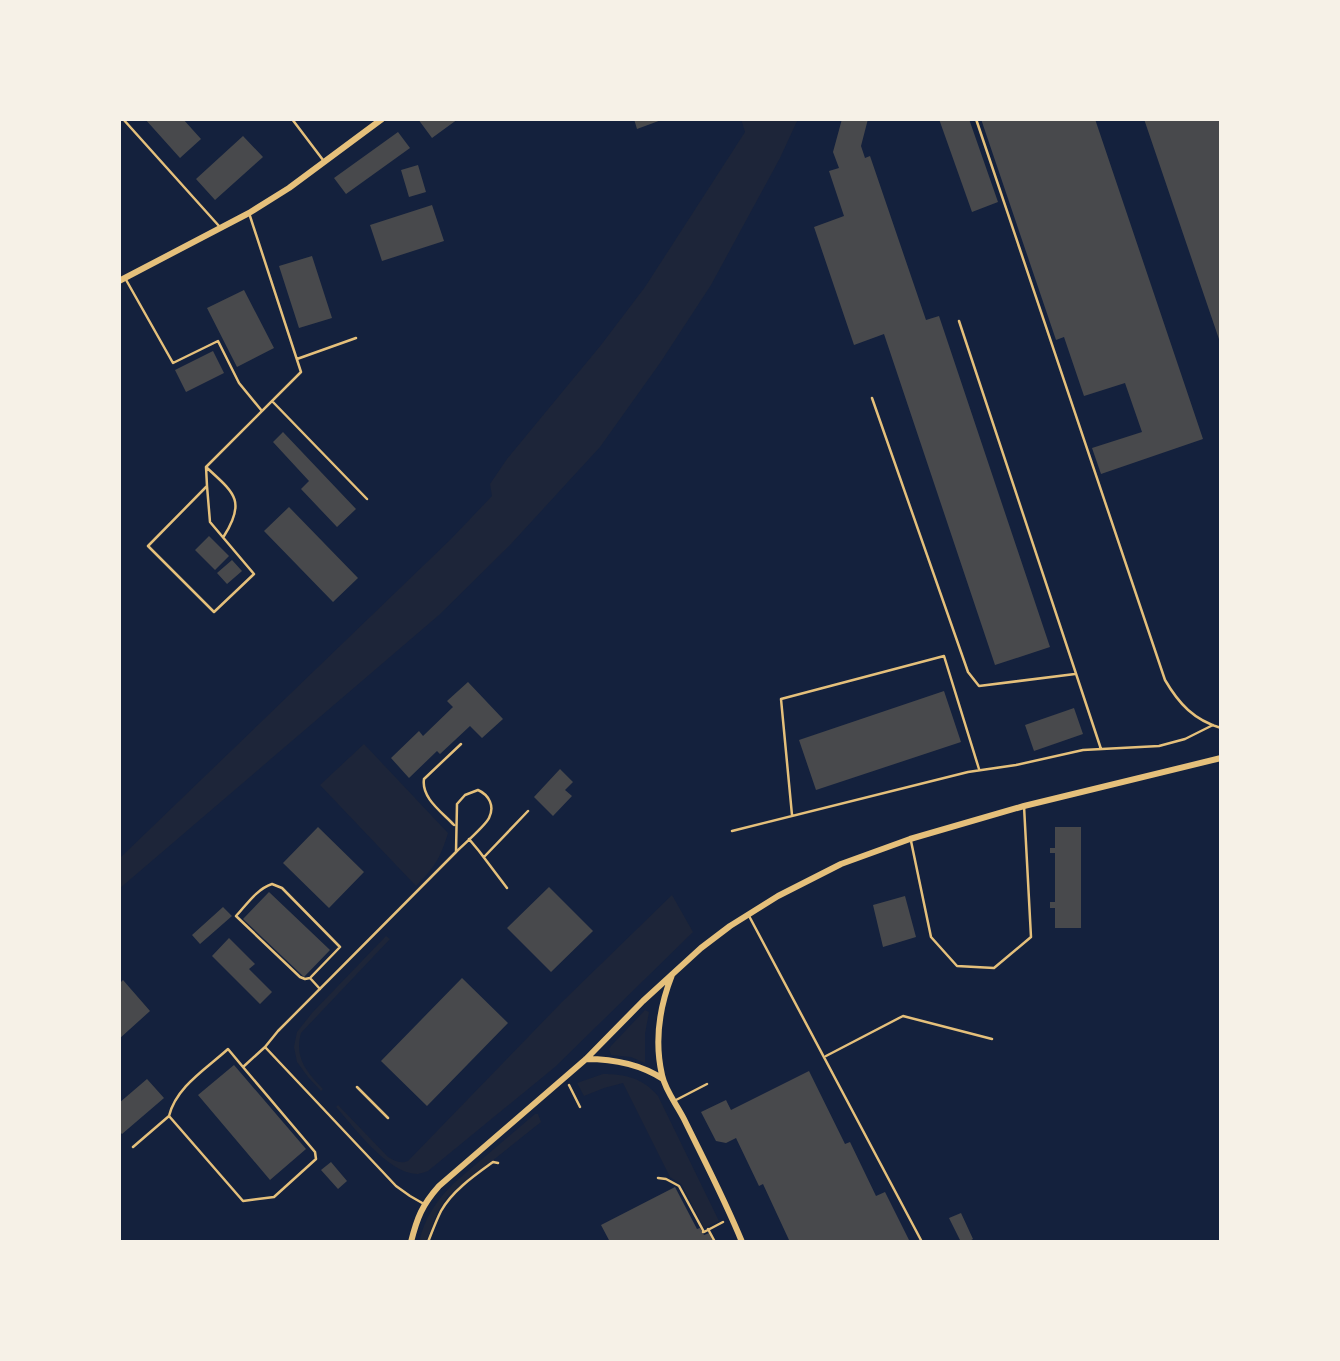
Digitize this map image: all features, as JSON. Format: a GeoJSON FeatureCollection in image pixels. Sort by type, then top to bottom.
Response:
{"type":"FeatureCollection","features":[{"type":"Feature","properties":{"kind":"street"},"geometry":{"type":"LineString","coordinates":[[122,280],[249,213],[289,188],[382,119]]}},
{"type":"Feature","properties":{"kind":"street"},"geometry":{"type":"LineString","coordinates":[[411,1242],[424,1204],[439,1186],[586,1059],[643,1001],[701,948],[778,896],[841,864],[910,839],[1024,806],[1221,758]]}},
{"type":"Feature","properties":{"kind":"street"},"geometry":{"type":"LineString","coordinates":[[673,973],[662,1005],[657,1038],[663,1079],[742,1242]]}},
{"type":"Feature","properties":{"kind":"street"},"geometry":{"type":"LineString","coordinates":[[586,1059],[627,1064],[652,1072],[663,1079]]}},
{"type":"Feature","properties":{"kind":"lane"},"geometry":{"type":"LineString","coordinates":[[123,119],[221,228]]}},
{"type":"Feature","properties":{"kind":"lane"},"geometry":{"type":"LineString","coordinates":[[292,119],[325,162]]}},
{"type":"Feature","properties":{"kind":"lane"},"geometry":{"type":"LineString","coordinates":[[976,119],[1165,680],[1179,701],[1193,715],[1206,723],[1221,727]]}},
{"type":"Feature","properties":{"kind":"lane"},"geometry":{"type":"LineString","coordinates":[[207,486],[148,546],[214,612],[254,573],[210,523],[206,467],[301,372],[249,213]]}},
{"type":"Feature","properties":{"kind":"lane"},"geometry":{"type":"LineString","coordinates":[[122,280],[173,363],[218,341],[239,383],[262,411]]}},
{"type":"Feature","properties":{"kind":"lane"},"geometry":{"type":"LineString","coordinates":[[959,321],[1101,749]]}},
{"type":"Feature","properties":{"kind":"lane"},"geometry":{"type":"LineString","coordinates":[[297,359],[356,338]]}},
{"type":"Feature","properties":{"kind":"lane"},"geometry":{"type":"LineString","coordinates":[[872,398],[968,672],[979,686],[1075,674]]}},
{"type":"Feature","properties":{"kind":"lane"},"geometry":{"type":"LineString","coordinates":[[272,401],[367,499]]}},
{"type":"Feature","properties":{"kind":"lane"},"geometry":{"type":"LineString","coordinates":[[206,467],[226,485],[234,496],[237,508],[234,520],[223,537]]}},
{"type":"Feature","properties":{"kind":"lane"},"geometry":{"type":"LineString","coordinates":[[792,816],[781,699],[944,656],[979,770]]}},
{"type":"Feature","properties":{"kind":"lane"},"geometry":{"type":"LineString","coordinates":[[732,831],[979,770],[1083,750],[1159,746],[1185,739],[1213,725]]}},
{"type":"Feature","properties":{"kind":"lane"},"geometry":{"type":"LineString","coordinates":[[456,826],[427,797],[423,784],[424,779],[461,744]]}},
{"type":"Feature","properties":{"kind":"lane"},"geometry":{"type":"LineString","coordinates":[[243,1067],[489,819],[492,804],[487,794],[478,790],[465,795],[457,804],[456,852]]}},
{"type":"Feature","properties":{"kind":"lane"},"geometry":{"type":"LineString","coordinates":[[910,839],[931,937],[957,965],[994,968],[1031,937],[1024,806]]}},
{"type":"Feature","properties":{"kind":"lane"},"geometry":{"type":"LineString","coordinates":[[484,857],[528,811]]}},
{"type":"Feature","properties":{"kind":"lane"},"geometry":{"type":"LineString","coordinates":[[469,839],[507,888]]}},
{"type":"Feature","properties":{"kind":"lane"},"geometry":{"type":"LineString","coordinates":[[272,884],[282,888],[340,947],[310,978],[300,977],[236,916],[265,886],[272,884]]}},
{"type":"Feature","properties":{"kind":"lane"},"geometry":{"type":"LineString","coordinates":[[748,914],[922,1242]]}},
{"type":"Feature","properties":{"kind":"lane"},"geometry":{"type":"LineString","coordinates":[[310,978],[320,989]]}},
{"type":"Feature","properties":{"kind":"lane"},"geometry":{"type":"LineString","coordinates":[[825,1056],[903,1016],[992,1039]]}},
{"type":"Feature","properties":{"kind":"lane"},"geometry":{"type":"LineString","coordinates":[[265,1047],[396,1186],[424,1204]]}},
{"type":"Feature","properties":{"kind":"lane"},"geometry":{"type":"LineString","coordinates":[[133,1147],[169,1116],[179,1093],[228,1049],[315,1152],[316,1158],[274,1197],[243,1201],[169,1116]]}},
{"type":"Feature","properties":{"kind":"lane"},"geometry":{"type":"LineString","coordinates":[[675,1101],[708,1084]]}},
{"type":"Feature","properties":{"kind":"lane"},"geometry":{"type":"LineString","coordinates":[[357,1087],[388,1118]]}},
{"type":"Feature","properties":{"kind":"path"},"geometry":{"type":"LineString","coordinates":[[563,1079],[580,1107]]}},
{"type":"Feature","properties":{"kind":"path"},"geometry":{"type":"LineString","coordinates":[[428,1242],[441,1211],[449,1200],[483,1169],[493,1162],[498,1163]]}},
{"type":"Feature","properties":{"kind":"path"},"geometry":{"type":"LineString","coordinates":[[658,1178],[679,1186],[705,1231],[715,1242]]}},
{"type":"Feature","properties":{"kind":"path"},"geometry":{"type":"LineString","coordinates":[[705,1231],[718,1224]]}},
{"type":"Feature","properties":{"kind":"shaded area"},"geometry":{"type":"Polygon","coordinates":[[[741,119],[798,119],[780,158],[711,285],[600,447],[510,545],[439,615],[119,889],[119,859],[451,539],[492,496],[490,484],[507,459],[645,287],[745,132],[741,119]]]}},
{"type":"Feature","properties":{"kind":"shaded area"},"geometry":{"type":"Polygon","coordinates":[[[364,744],[448,833],[436,862],[416,886],[320,785],[364,744]]]}},
{"type":"Feature","properties":{"kind":"shaded area"},"geometry":{"type":"Polygon","coordinates":[[[672,895],[693,932],[555,1067],[428,1171],[417,1174],[394,1166],[372,1148],[336,1107],[338,1105],[388,1157],[400,1162],[408,1161],[562,1002],[672,895]]]}},
{"type":"Feature","properties":{"kind":"shaded area"},"geometry":{"type":"Polygon","coordinates":[[[386,936],[390,939],[301,1033],[299,1050],[303,1064],[323,1089],[321,1091],[297,1062],[294,1047],[297,1032],[386,936]]]}},
{"type":"Feature","properties":{"kind":"shaded area"},"geometry":{"type":"Polygon","coordinates":[[[645,1010],[649,1012],[645,1034],[645,1063],[631,1057],[611,1055],[611,1046],[645,1010]]]}},
{"type":"Feature","properties":{"kind":"shaded area"},"geometry":{"type":"Polygon","coordinates":[[[603,1074],[633,1078],[658,1096],[719,1221],[704,1228],[682,1185],[670,1177],[623,1083],[584,1096],[577,1083],[603,1074]]]}},
{"type":"Feature","properties":{"kind":"shaded area"},"geometry":{"type":"Polygon","coordinates":[[[538,1114],[541,1122],[447,1197],[438,1211],[426,1242],[419,1242],[428,1217],[454,1183],[538,1114]]]}},
{"type":"Feature","properties":{"kind":"building"},"geometry":{"type":"Polygon","coordinates":[[[145,119],[183,119],[201,139],[180,158],[145,119]]]}},
{"type":"Feature","properties":{"kind":"building"},"geometry":{"type":"Polygon","coordinates":[[[418,119],[458,119],[432,138],[418,119]]]}},
{"type":"Feature","properties":{"kind":"building"},"geometry":{"type":"Polygon","coordinates":[[[634,119],[664,119],[637,129],[634,119]]]}},
{"type":"Feature","properties":{"kind":"building"},"geometry":{"type":"Polygon","coordinates":[[[842,119],[868,119],[861,146],[865,158],[870,156],[926,320],[939,316],[1050,647],[995,665],[884,334],[854,345],[814,227],[844,216],[829,171],[839,168],[833,152],[842,119]]]}},
{"type":"Feature","properties":{"kind":"building"},"geometry":{"type":"Polygon","coordinates":[[[939,119],[969,119],[998,202],[972,212],[939,119]]]}},
{"type":"Feature","properties":{"kind":"building"},"geometry":{"type":"Polygon","coordinates":[[[981,119],[1095,119],[1203,439],[1101,474],[1092,448],[1142,432],[1125,383],[1084,396],[1064,337],[1056,340],[981,119]]]}},
{"type":"Feature","properties":{"kind":"building"},"geometry":{"type":"Polygon","coordinates":[[[1144,119],[1221,119],[1221,345],[1144,119]]]}},
{"type":"Feature","properties":{"kind":"building"},"geometry":{"type":"Polygon","coordinates":[[[398,132],[410,148],[346,194],[334,178],[398,132]]]}},
{"type":"Feature","properties":{"kind":"building"},"geometry":{"type":"Polygon","coordinates":[[[243,136],[263,157],[215,200],[196,179],[243,136]]]}},
{"type":"Feature","properties":{"kind":"building"},"geometry":{"type":"Polygon","coordinates":[[[418,165],[426,192],[409,197],[401,170],[418,165]]]}},
{"type":"Feature","properties":{"kind":"building"},"geometry":{"type":"Polygon","coordinates":[[[432,205],[444,241],[382,261],[370,225],[432,205]]]}},
{"type":"Feature","properties":{"kind":"building"},"geometry":{"type":"Polygon","coordinates":[[[312,256],[332,318],[299,328],[279,266],[312,256]]]}},
{"type":"Feature","properties":{"kind":"building"},"geometry":{"type":"Polygon","coordinates":[[[244,290],[274,348],[237,367],[207,308],[244,290]]]}},
{"type":"Feature","properties":{"kind":"building"},"geometry":{"type":"Polygon","coordinates":[[[213,351],[224,373],[186,392],[175,370],[213,351]]]}},
{"type":"Feature","properties":{"kind":"building"},"geometry":{"type":"Polygon","coordinates":[[[283,432],[356,509],[337,527],[301,489],[309,481],[273,442],[283,432]]]}},
{"type":"Feature","properties":{"kind":"building"},"geometry":{"type":"Polygon","coordinates":[[[289,507],[358,578],[333,602],[264,531],[289,507]]]}},
{"type":"Feature","properties":{"kind":"building"},"geometry":{"type":"Polygon","coordinates":[[[209,536],[229,556],[215,570],[195,550],[209,536]]]}},
{"type":"Feature","properties":{"kind":"building"},"geometry":{"type":"Polygon","coordinates":[[[232,560],[242,571],[227,584],[217,573],[232,560]]]}},
{"type":"Feature","properties":{"kind":"building"},"geometry":{"type":"Polygon","coordinates":[[[468,682],[503,719],[482,738],[470,726],[440,754],[437,751],[409,778],[391,758],[419,731],[423,736],[453,707],[447,701],[468,682]]]}},
{"type":"Feature","properties":{"kind":"building"},"geometry":{"type":"Polygon","coordinates":[[[944,691],[961,742],[816,790],[799,740],[944,691]]]}},
{"type":"Feature","properties":{"kind":"building"},"geometry":{"type":"Polygon","coordinates":[[[1074,708],[1083,734],[1034,751],[1025,725],[1074,708]]]}},
{"type":"Feature","properties":{"kind":"building"},"geometry":{"type":"Polygon","coordinates":[[[560,769],[573,782],[565,790],[572,796],[553,816],[534,797],[560,769]]]}},
{"type":"Feature","properties":{"kind":"building"},"geometry":{"type":"Polygon","coordinates":[[[318,827],[364,872],[329,908],[283,863],[318,827]]]}},
{"type":"Feature","properties":{"kind":"building"},"geometry":{"type":"Polygon","coordinates":[[[1055,827],[1081,827],[1081,928],[1055,928],[1055,908],[1050,908],[1050,902],[1055,902],[1055,853],[1050,853],[1050,848],[1055,848],[1055,827]]]}},
{"type":"Feature","properties":{"kind":"building"},"geometry":{"type":"Polygon","coordinates":[[[549,887],[593,931],[551,972],[507,928],[549,887]]]}},
{"type":"Feature","properties":{"kind":"building"},"geometry":{"type":"Polygon","coordinates":[[[269,892],[330,950],[304,977],[243,919],[269,892]]]}},
{"type":"Feature","properties":{"kind":"building"},"geometry":{"type":"Polygon","coordinates":[[[905,896],[916,937],[883,947],[873,905],[905,896]]]}},
{"type":"Feature","properties":{"kind":"building"},"geometry":{"type":"Polygon","coordinates":[[[223,907],[232,916],[200,944],[192,935],[223,907]]]}},
{"type":"Feature","properties":{"kind":"building"},"geometry":{"type":"Polygon","coordinates":[[[229,938],[255,964],[249,969],[272,992],[260,1004],[212,956],[229,938]]]}},
{"type":"Feature","properties":{"kind":"building"},"geometry":{"type":"Polygon","coordinates":[[[462,978],[508,1023],[427,1106],[381,1061],[462,978]]]}},
{"type":"Feature","properties":{"kind":"building"},"geometry":{"type":"Polygon","coordinates":[[[123,980],[150,1011],[119,1039],[119,984],[123,980]]]}},
{"type":"Feature","properties":{"kind":"building"},"geometry":{"type":"Polygon","coordinates":[[[234,1065],[306,1149],[270,1180],[198,1095],[234,1065]]]}},
{"type":"Feature","properties":{"kind":"building"},"geometry":{"type":"Polygon","coordinates":[[[809,1071],[845,1144],[850,1142],[876,1196],[885,1192],[910,1242],[785,1242],[789,1240],[763,1184],[759,1186],[736,1138],[726,1143],[716,1141],[701,1112],[726,1100],[731,1110],[809,1071]]]}},
{"type":"Feature","properties":{"kind":"building"},"geometry":{"type":"Polygon","coordinates":[[[147,1079],[164,1098],[122,1134],[119,1131],[119,1103],[147,1079]]]}},
{"type":"Feature","properties":{"kind":"building"},"geometry":{"type":"Polygon","coordinates":[[[331,1162],[347,1181],[338,1189],[321,1170],[331,1162]]]}},
{"type":"Feature","properties":{"kind":"building"},"geometry":{"type":"Polygon","coordinates":[[[675,1187],[697,1229],[700,1228],[704,1235],[709,1233],[713,1242],[610,1242],[601,1225],[675,1187]]]}},
{"type":"Feature","properties":{"kind":"building"},"geometry":{"type":"Polygon","coordinates":[[[961,1213],[973,1239],[968,1242],[961,1242],[949,1218],[961,1213]]]}}]}
